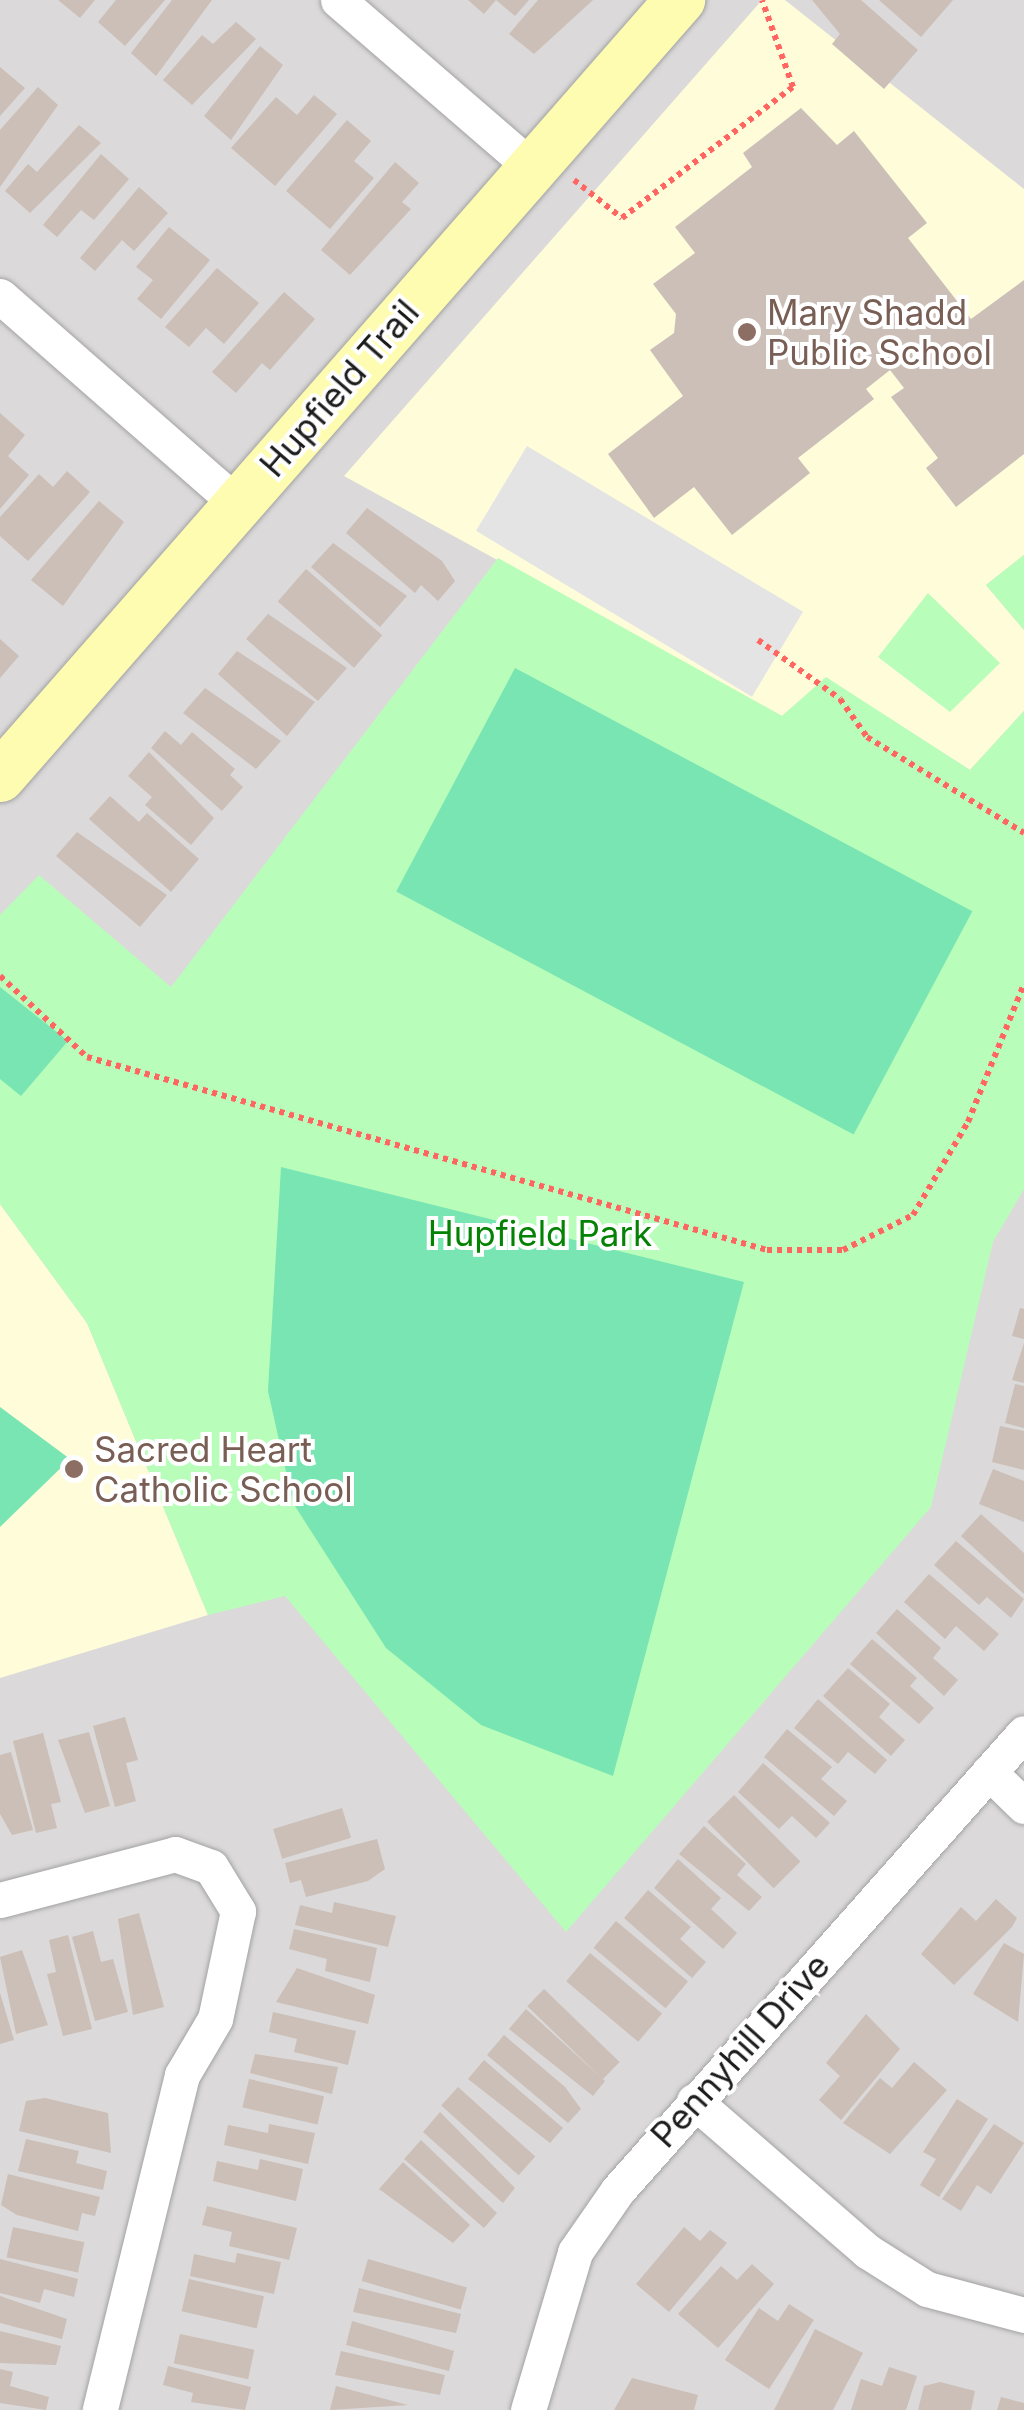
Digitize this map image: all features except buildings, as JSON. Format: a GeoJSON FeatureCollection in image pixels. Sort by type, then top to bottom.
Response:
{"type":"FeatureCollection","features":[{"type":"Feature","properties":{"kind":"street"},"geometry":{"type":"LineString","coordinates":[[338,0],[539,163]]}},
{"type":"Feature","properties":{"kind":"street","name":"Hupfield Trail"},"geometry":{"type":"LineString","coordinates":[[0,777],[680,0]]}},
{"type":"Feature","properties":{"kind":"street"},"geometry":{"type":"LineString","coordinates":[[0,296],[238,504]]}},
{"type":"Feature","properties":{"kind":"street","name":"Pennyhill Drive"},"geometry":{"type":"LineString","coordinates":[[528,2410],[575,2252],[694,2101],[1024,1733]]}},
{"type":"Feature","properties":{"kind":"street"},"geometry":{"type":"LineString","coordinates":[[990,1772],[1024,1806]]}},
{"type":"Feature","properties":{"kind":"street"},"geometry":{"type":"LineString","coordinates":[[0,1900],[175,1854],[211,1866],[238,1910],[215,2019],[182,2075],[100,2410]]}},
{"type":"Feature","properties":{"kind":"street"},"geometry":{"type":"LineString","coordinates":[[694,2101],[867,2251],[928,2289],[1024,2314]]}},
{"type":"Feature","properties":{"kind":"path"},"geometry":{"type":"LineString","coordinates":[[539,163],[622,218],[793,86],[762,0]]}},
{"type":"Feature","properties":{"kind":"path"},"geometry":{"type":"LineString","coordinates":[[758,640],[840,698],[867,736],[1024,833]]}},
{"type":"Feature","properties":{"kind":"path"},"geometry":{"type":"LineString","coordinates":[[0,976],[86,1056],[767,1250],[843,1250],[912,1215],[968,1122],[1024,984]]}},
{"type":"Feature","properties":{"kind":"shaded area"},"geometry":{"type":"Polygon","coordinates":[[[0,0],[1024,0],[1024,2410],[0,2410],[0,0]]]}},
{"type":"Feature","properties":{"kind":"shaded area","name":"Mary Shadd Public School"},"geometry":{"type":"Polygon","coordinates":[[[762,0],[785,0],[1024,189],[1024,555],[986,585],[1024,630],[1024,711],[970,770],[826,678],[782,716],[344,476],[762,0]]]}},
{"type":"Feature","properties":{"kind":"shaded area"},"geometry":{"type":"Polygon","coordinates":[[[527,446],[803,612],[752,697],[476,531],[527,446]]]}},
{"type":"Feature","properties":{"kind":"shaded area","name":"Sacred Heart Catholic School"},"geometry":{"type":"Polygon","coordinates":[[[0,1204],[87,1323],[208,1615],[0,1678],[0,1204]]]}},
{"type":"Feature","properties":{"kind":"green space"},"geometry":{"type":"Polygon","coordinates":[[[1024,555],[1024,630],[986,585],[1024,555]]]}},
{"type":"Feature","properties":{"kind":"green space","name":"Hupfield Park"},"geometry":{"type":"Polygon","coordinates":[[[498,558],[782,716],[826,677],[970,770],[1024,711],[1024,1189],[993,1242],[931,1507],[566,1932],[285,1596],[208,1615],[87,1323],[0,1204],[0,915],[39,875],[171,987],[498,558]]]}},
{"type":"Feature","properties":{"kind":"green space"},"geometry":{"type":"Polygon","coordinates":[[[928,593],[1000,663],[950,712],[878,657],[928,593]]]}},
{"type":"Feature","properties":{"kind":"green space"},"geometry":{"type":"Polygon","coordinates":[[[515,668],[972,911],[854,1135],[396,891],[515,668]]]}},
{"type":"Feature","properties":{"kind":"green space"},"geometry":{"type":"Polygon","coordinates":[[[0,987],[68,1041],[21,1096],[0,1079],[0,987]]]}},
{"type":"Feature","properties":{"kind":"green space"},"geometry":{"type":"Polygon","coordinates":[[[281,1167],[744,1282],[613,1776],[481,1725],[386,1648],[293,1503],[268,1391],[281,1167]]]}},
{"type":"Feature","properties":{"kind":"green space"},"geometry":{"type":"Polygon","coordinates":[[[0,1407],[70,1459],[0,1527],[0,1407]]]}},
{"type":"Feature","properties":{"kind":"place","name":"Mary Shadd Public School"},"geometry":{"type":"Point","coordinates":[747,332]}},
{"type":"Feature","properties":{"kind":"place","name":"Sacred Heart Catholic School"},"geometry":{"type":"Point","coordinates":[74,1469]}}]}
